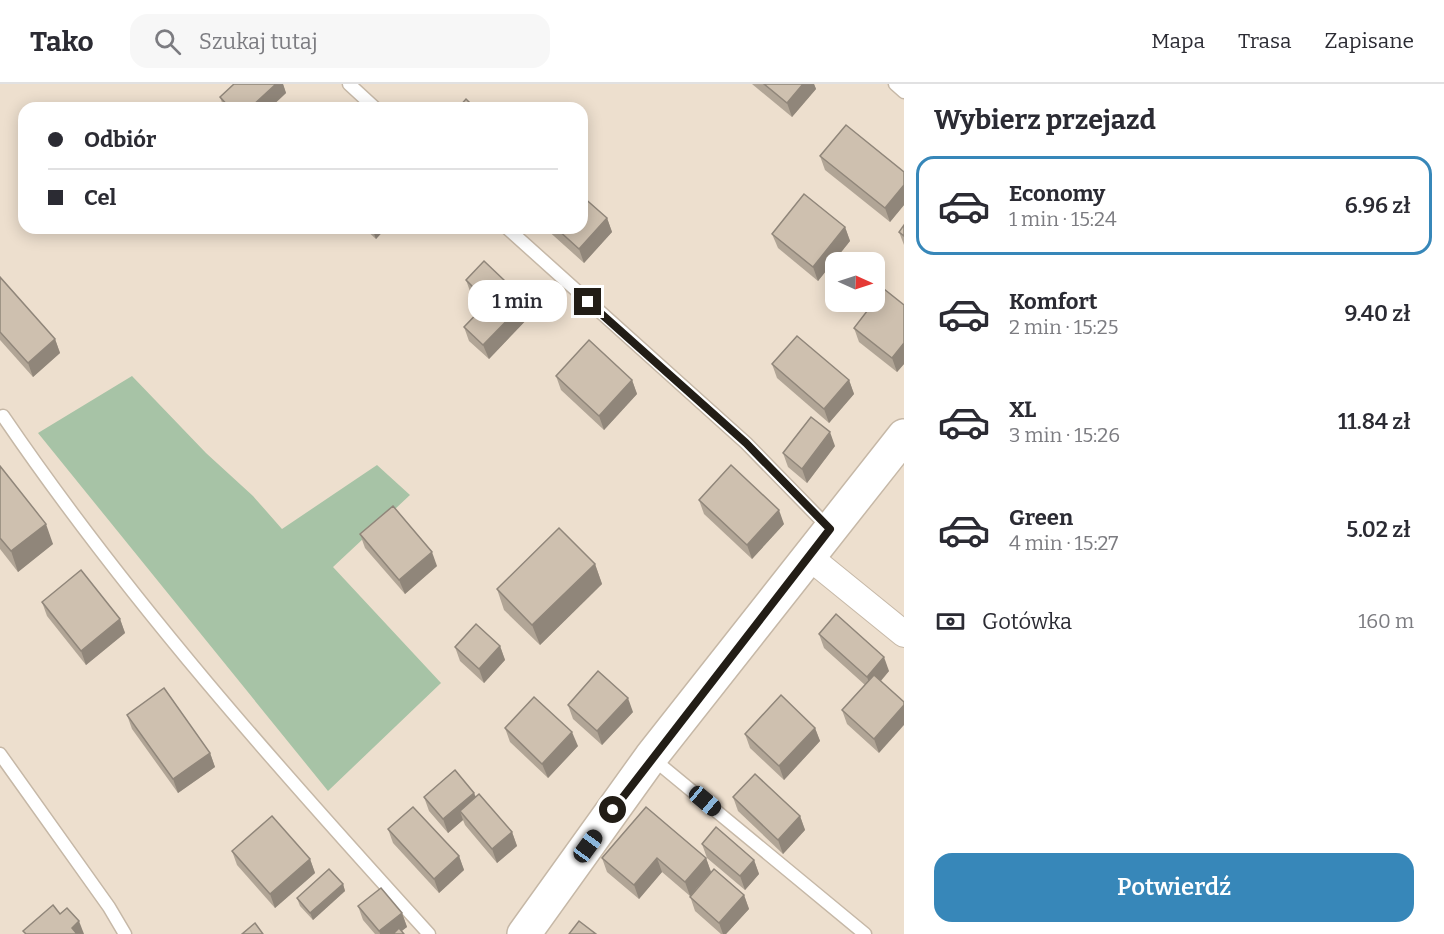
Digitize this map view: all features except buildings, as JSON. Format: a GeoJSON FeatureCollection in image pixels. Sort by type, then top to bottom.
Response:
{"type":"FeatureCollection","features":[{"type":"Feature","properties":{"kind":"street"},"geometry":{"type":"LineString","coordinates":[[524,934],[651,757],[830,529],[899,453]]}},
{"type":"Feature","properties":{"kind":"street"},"geometry":{"type":"LineString","coordinates":[[808,556],[904,634]]}},
{"type":"Feature","properties":{"kind":"lane"},"geometry":{"type":"LineString","coordinates":[[349,84],[368,102]]}},
{"type":"Feature","properties":{"kind":"lane"},"geometry":{"type":"LineString","coordinates":[[895,84],[904,92]]}},
{"type":"Feature","properties":{"kind":"lane"},"geometry":{"type":"LineString","coordinates":[[514,234],[746,443],[830,529]]}},
{"type":"Feature","properties":{"kind":"lane"},"geometry":{"type":"LineString","coordinates":[[3,416],[57,496],[234,716],[429,934]]}},
{"type":"Feature","properties":{"kind":"lane"},"geometry":{"type":"LineString","coordinates":[[0,754],[109,907],[125,934]]}},
{"type":"Feature","properties":{"kind":"lane"},"geometry":{"type":"LineString","coordinates":[[651,757],[865,934]]}},
{"type":"Feature","properties":{"kind":"green space"},"geometry":{"type":"Polygon","coordinates":[[[132,376],[206,453],[253,496],[282,529],[377,465],[410,495],[333,567],[441,683],[328,791],[38,433],[132,376]]]}},
{"type":"Feature","properties":{"kind":"route"},"geometry":{"type":"LineString","coordinates":[[588,302],[746,443],[830,529],[651,757],[613,810]]}}]}
